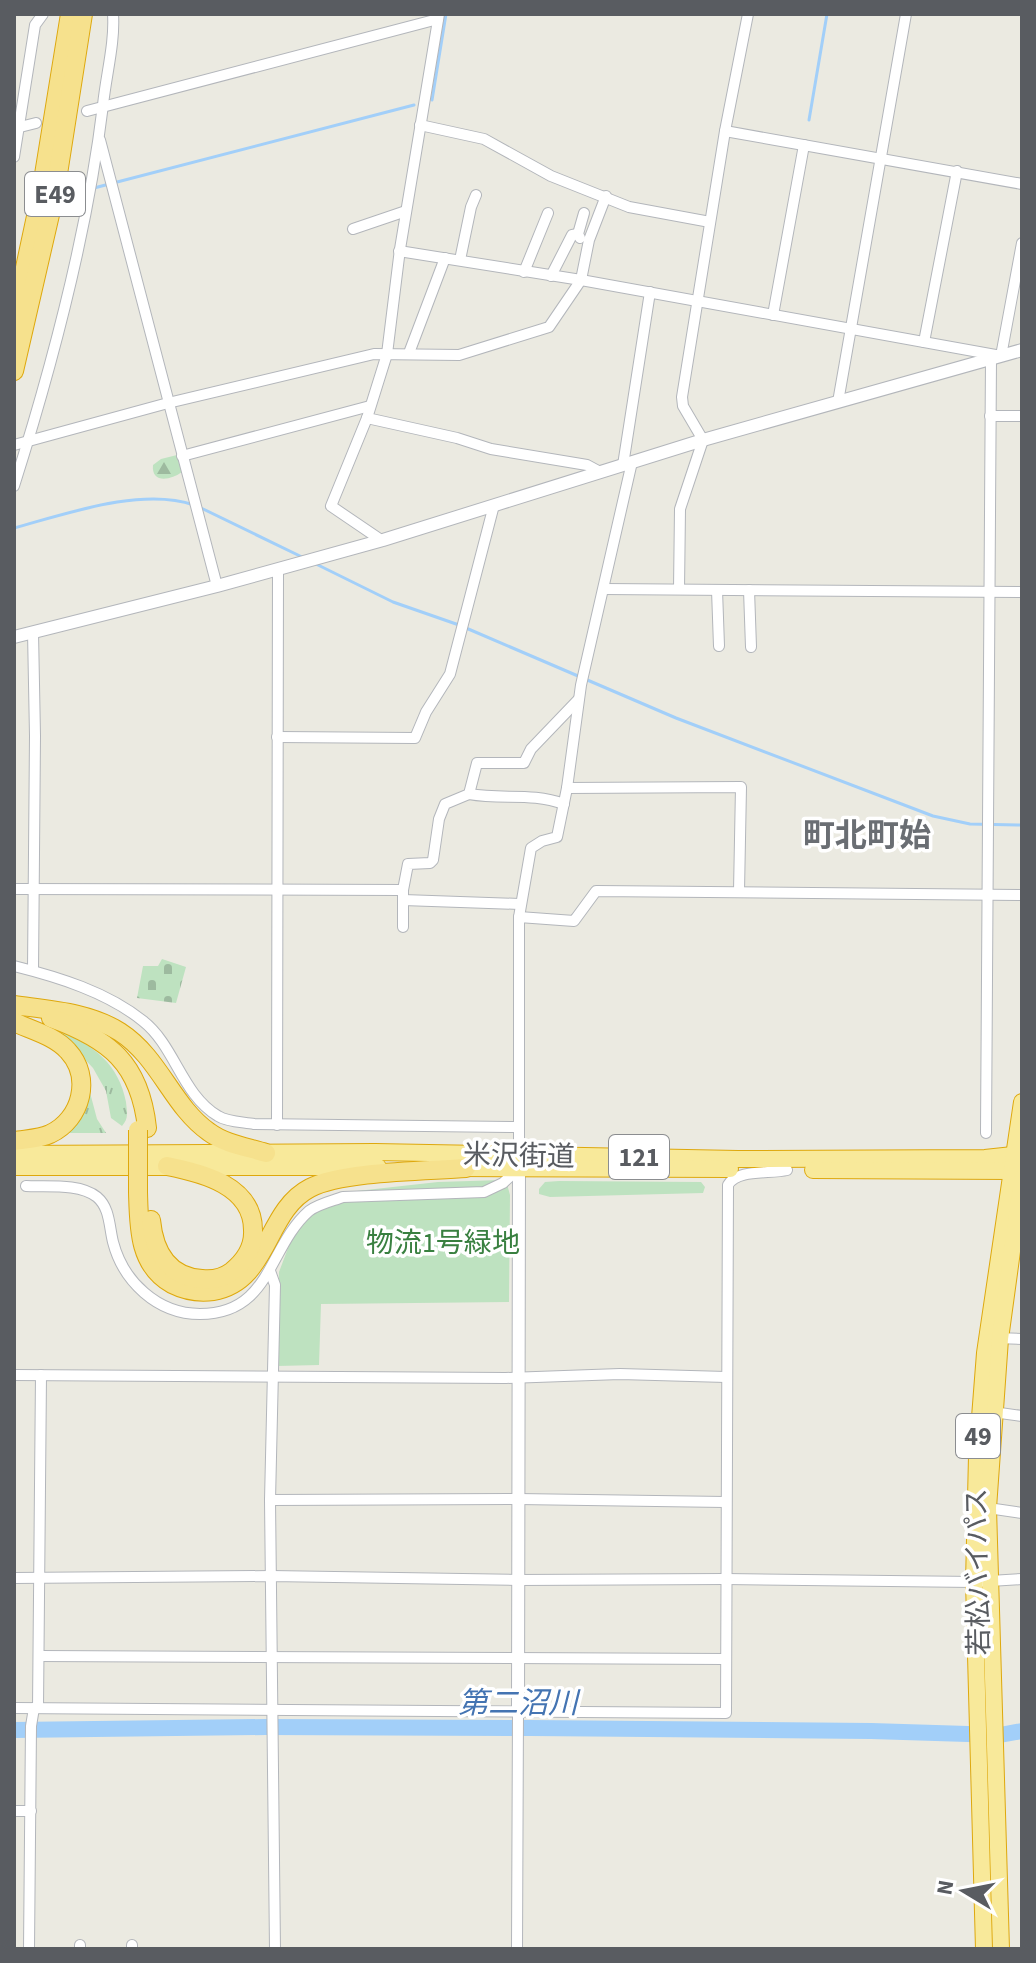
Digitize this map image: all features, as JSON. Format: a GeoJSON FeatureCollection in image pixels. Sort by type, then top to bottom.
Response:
{"type":"FeatureCollection","features":[{"type":"Feature","properties":{"kind":"highway","name":"E49"},"geometry":{"type":"LineString","coordinates":[[14,319],[41,193],[70,14]]}},
{"type":"Feature","properties":{"kind":"highway","name":"E49"},"geometry":{"type":"LineString","coordinates":[[14,371],[55,193],[83,14]]}},
{"type":"Feature","properties":{"kind":"highway"},"geometry":{"type":"LineString","coordinates":[[14,1005],[82,1029],[109,1046],[132,1073],[141,1093],[143,1129],[144,1191],[140,1236],[150,1263],[158,1274],[186,1290],[201,1292],[232,1285],[244,1276],[259,1258],[289,1205],[312,1186],[369,1175],[466,1168]]}},
{"type":"Feature","properties":{"kind":"highway"},"geometry":{"type":"LineString","coordinates":[[14,1005],[75,1014],[120,1031],[143,1050],[190,1116],[210,1133],[266,1153]]}},
{"type":"Feature","properties":{"kind":"highway"},"geometry":{"type":"LineString","coordinates":[[14,1021],[73,1034],[105,1053],[127,1084],[143,1129]]}},
{"type":"Feature","properties":{"kind":"highway"},"geometry":{"type":"LineString","coordinates":[[14,1021],[70,1052],[82,1076],[81,1094],[67,1122],[45,1136],[14,1141]]}},
{"type":"Feature","properties":{"kind":"highway","name":"若松バイパス"},"geometry":{"type":"LineString","coordinates":[[1001,1949],[988,1751],[977,1456],[1018,1166],[1022,1102]]}},
{"type":"Feature","properties":{"kind":"highway","name":"米沢街道"},"geometry":{"type":"LineString","coordinates":[[14,1154],[375,1152],[519,1162],[699,1169],[1018,1166]]}},
{"type":"Feature","properties":{"kind":"highway","name":"米沢街道"},"geometry":{"type":"LineString","coordinates":[[14,1167],[466,1168],[519,1162],[985,1158],[1018,1166]]}},
{"type":"Feature","properties":{"kind":"highway"},"geometry":{"type":"LineString","coordinates":[[144,1191],[159,1254],[174,1271],[198,1279],[222,1277],[246,1257],[253,1236],[253,1223],[244,1200],[220,1182],[196,1171],[167,1166]]}},
{"type":"Feature","properties":{"kind":"highway","name":"若松バイパス"},"geometry":{"type":"LineString","coordinates":[[981,1581],[993,1412],[993,1338]]}},
{"type":"Feature","properties":{"kind":"highway","name":"若松バイパス"},"geometry":{"type":"LineString","coordinates":[[984,1949],[988,1751]]}},
{"type":"Feature","properties":{"kind":"street"},"geometry":{"type":"LineString","coordinates":[[14,157],[35,25],[43,14]]}},
{"type":"Feature","properties":{"kind":"street"},"geometry":{"type":"LineString","coordinates":[[14,486],[72,271],[99,138],[113,14]]}},
{"type":"Feature","properties":{"kind":"street"},"geometry":{"type":"LineString","coordinates":[[679,589],[680,509],[703,440],[683,406],[682,397],[725,131],[748,14]]}},
{"type":"Feature","properties":{"kind":"street"},"geometry":{"type":"LineString","coordinates":[[838,402],[906,14]]}},
{"type":"Feature","properties":{"kind":"street"},"geometry":{"type":"LineString","coordinates":[[87,111],[439,17],[399,251],[387,354],[369,412],[331,506],[381,540]]}},
{"type":"Feature","properties":{"kind":"street"},"geometry":{"type":"LineString","coordinates":[[17,128],[36,123]]}},
{"type":"Feature","properties":{"kind":"street"},"geometry":{"type":"LineString","coordinates":[[420,125],[484,139],[551,176],[641,210],[710,222]]}},
{"type":"Feature","properties":{"kind":"street"},"geometry":{"type":"LineString","coordinates":[[725,131],[1022,184]]}},
{"type":"Feature","properties":{"kind":"street"},"geometry":{"type":"LineString","coordinates":[[99,138],[217,586]]}},
{"type":"Feature","properties":{"kind":"street"},"geometry":{"type":"LineString","coordinates":[[773,315],[804,145]]}},
{"type":"Feature","properties":{"kind":"street"},"geometry":{"type":"LineString","coordinates":[[924,342],[957,171]]}},
{"type":"Feature","properties":{"kind":"street"},"geometry":{"type":"LineString","coordinates":[[460,260],[476,195]]}},
{"type":"Feature","properties":{"kind":"street"},"geometry":{"type":"LineString","coordinates":[[14,445],[168,403],[374,354],[459,355],[549,327],[581,280],[589,240],[606,196]]}},
{"type":"Feature","properties":{"kind":"street"},"geometry":{"type":"LineString","coordinates":[[353,229],[406,211]]}},
{"type":"Feature","properties":{"kind":"street"},"geometry":{"type":"LineString","coordinates":[[524,272],[548,213]]}},
{"type":"Feature","properties":{"kind":"street"},"geometry":{"type":"LineString","coordinates":[[578,234],[584,213]]}},
{"type":"Feature","properties":{"kind":"street"},"geometry":{"type":"LineString","coordinates":[[578,234],[580,238],[589,240]]}},
{"type":"Feature","properties":{"kind":"street"},"geometry":{"type":"LineString","coordinates":[[551,276],[572,235],[578,234]]}},
{"type":"Feature","properties":{"kind":"street"},"geometry":{"type":"LineString","coordinates":[[986,1133],[990,416],[996,357],[1022,243]]}},
{"type":"Feature","properties":{"kind":"street"},"geometry":{"type":"LineString","coordinates":[[399,251],[650,292],[996,357]]}},
{"type":"Feature","properties":{"kind":"street"},"geometry":{"type":"LineString","coordinates":[[409,353],[445,258]]}},
{"type":"Feature","properties":{"kind":"street"},"geometry":{"type":"LineString","coordinates":[[517,1949],[519,904],[531,848],[557,837],[581,685],[604,589],[628,464],[650,292]]}},
{"type":"Feature","properties":{"kind":"street"},"geometry":{"type":"LineString","coordinates":[[14,637],[278,570],[703,440],[1022,350]]}},
{"type":"Feature","properties":{"kind":"street"},"geometry":{"type":"LineString","coordinates":[[182,456],[369,412],[491,449],[587,465],[600,472]]}},
{"type":"Feature","properties":{"kind":"street"},"geometry":{"type":"LineString","coordinates":[[990,416],[1022,416]]}},
{"type":"Feature","properties":{"kind":"street"},"geometry":{"type":"LineString","coordinates":[[277,737],[415,738],[426,712],[450,674],[494,505]]}},
{"type":"Feature","properties":{"kind":"street"},"geometry":{"type":"LineString","coordinates":[[277,1125],[278,570]]}},
{"type":"Feature","properties":{"kind":"street"},"geometry":{"type":"LineString","coordinates":[[604,589],[1022,592]]}},
{"type":"Feature","properties":{"kind":"street"},"geometry":{"type":"LineString","coordinates":[[717,590],[719,646]]}},
{"type":"Feature","properties":{"kind":"street"},"geometry":{"type":"LineString","coordinates":[[749,590],[751,647]]}},
{"type":"Feature","properties":{"kind":"street"},"geometry":{"type":"LineString","coordinates":[[33,632],[33,970]]}},
{"type":"Feature","properties":{"kind":"street"},"geometry":{"type":"LineString","coordinates":[[469,794],[477,763],[524,763],[531,749],[579,699]]}},
{"type":"Feature","properties":{"kind":"street"},"geometry":{"type":"LineString","coordinates":[[567,788],[741,787],[739,891]]}},
{"type":"Feature","properties":{"kind":"street"},"geometry":{"type":"LineString","coordinates":[[403,927],[403,895],[408,864],[430,863],[433,860],[439,819],[445,804],[469,794],[535,796],[564,804]]}},
{"type":"Feature","properties":{"kind":"street"},"geometry":{"type":"LineString","coordinates":[[14,889],[278,890],[519,904]]}},
{"type":"Feature","properties":{"kind":"street"},"geometry":{"type":"LineString","coordinates":[[519,917],[574,921],[596,891],[1022,895]]}},
{"type":"Feature","properties":{"kind":"street"},"geometry":{"type":"LineString","coordinates":[[14,966],[98,993],[145,1022],[169,1051],[191,1089],[220,1118],[277,1125],[519,1127]]}},
{"type":"Feature","properties":{"kind":"street"},"geometry":{"type":"LineString","coordinates":[[26,1186],[85,1190],[97,1197],[106,1207],[113,1241],[129,1277],[139,1289],[167,1307],[199,1314],[229,1309],[253,1294],[309,1211],[322,1204],[343,1197],[484,1192],[503,1183],[519,1162]]}},
{"type":"Feature","properties":{"kind":"street"},"geometry":{"type":"LineString","coordinates":[[699,1169],[718,1178],[727,1193]]}},
{"type":"Feature","properties":{"kind":"street"},"geometry":{"type":"LineString","coordinates":[[14,1708],[272,1710],[518,1722],[726,1713],[727,1193],[734,1176],[787,1170]]}},
{"type":"Feature","properties":{"kind":"street"},"geometry":{"type":"LineString","coordinates":[[270,1271],[275,1285],[270,1500],[275,1949]]}},
{"type":"Feature","properties":{"kind":"street"},"geometry":{"type":"LineString","coordinates":[[993,1338],[1022,1339]]}},
{"type":"Feature","properties":{"kind":"street"},"geometry":{"type":"LineString","coordinates":[[14,1375],[519,1378],[620,1374],[726,1377]]}},
{"type":"Feature","properties":{"kind":"street"},"geometry":{"type":"LineString","coordinates":[[29,1949],[31,1729],[36,1708],[39,1656],[41,1375]]}},
{"type":"Feature","properties":{"kind":"street"},"geometry":{"type":"LineString","coordinates":[[993,1412],[1022,1416]]}},
{"type":"Feature","properties":{"kind":"street"},"geometry":{"type":"LineString","coordinates":[[270,1500],[725,1502]]}},
{"type":"Feature","properties":{"kind":"street"},"geometry":{"type":"LineString","coordinates":[[988,1508],[1022,1513]]}},
{"type":"Feature","properties":{"kind":"street"},"geometry":{"type":"LineString","coordinates":[[14,1578],[1022,1579]]}},
{"type":"Feature","properties":{"kind":"street"},"geometry":{"type":"LineString","coordinates":[[39,1656],[725,1659]]}},
{"type":"Feature","properties":{"kind":"street"},"geometry":{"type":"LineString","coordinates":[[14,1811],[31,1811]]}},
{"type":"Feature","properties":{"kind":"green space"},"geometry":{"type":"Polygon","coordinates":[[[177,455],[182,472],[173,477],[158,478],[153,465],[161,459],[177,455]]]}},
{"type":"Feature","properties":{"kind":"green space"},"geometry":{"type":"Polygon","coordinates":[[[162,959],[186,967],[176,1003],[137,998],[143,966],[158,966],[162,959]]]}},
{"type":"Feature","properties":{"kind":"green space"},"geometry":{"type":"Polygon","coordinates":[[[59,1032],[94,1050],[118,1077],[127,1112],[122,1126],[111,1118],[106,1091],[93,1068],[59,1032]]]}},
{"type":"Feature","properties":{"kind":"green space"},"geometry":{"type":"Polygon","coordinates":[[[88,1085],[97,1119],[106,1133],[65,1133],[88,1085]]]}},
{"type":"Feature","properties":{"kind":"green space","name":"物流1号緑地"},"geometry":{"type":"Polygon","coordinates":[[[502,1180],[507,1184],[510,1195],[509,1302],[321,1304],[319,1365],[277,1366],[279,1272],[299,1219],[348,1192],[438,1182],[502,1180]]]}},
{"type":"Feature","properties":{"kind":"green space"},"geometry":{"type":"Polygon","coordinates":[[[545,1182],[701,1182],[705,1187],[703,1193],[550,1197],[539,1194],[545,1182]]]}},
{"type":"Feature","properties":{"kind":"waterway"},"geometry":{"type":"LineString","coordinates":[[432,100],[446,14]]}},
{"type":"Feature","properties":{"kind":"waterway"},"geometry":{"type":"LineString","coordinates":[[809,120],[827,14]]}},
{"type":"Feature","properties":{"kind":"waterway"},"geometry":{"type":"LineString","coordinates":[[94,188],[414,105]]}},
{"type":"Feature","properties":{"kind":"waterway"},"geometry":{"type":"LineString","coordinates":[[14,528],[104,504],[127,501],[173,500],[194,505]]}},
{"type":"Feature","properties":{"kind":"waterway"},"geometry":{"type":"LineString","coordinates":[[201,508],[302,557]]}},
{"type":"Feature","properties":{"kind":"waterway"},"geometry":{"type":"LineString","coordinates":[[316,564],[393,602],[459,625]]}},
{"type":"Feature","properties":{"kind":"waterway"},"geometry":{"type":"LineString","coordinates":[[466,628],[676,718],[933,816],[970,824],[1022,825]]}},
{"type":"Feature","properties":{"kind":"waterway","name":"第二沼川"},"geometry":{"type":"LineString","coordinates":[[14,1730],[531,1728],[1000,1735],[1022,1731]]}},
{"type":"Feature","properties":{"kind":"district","name":"町北町始"},"geometry":{"type":"Point","coordinates":[867,835]}}]}
